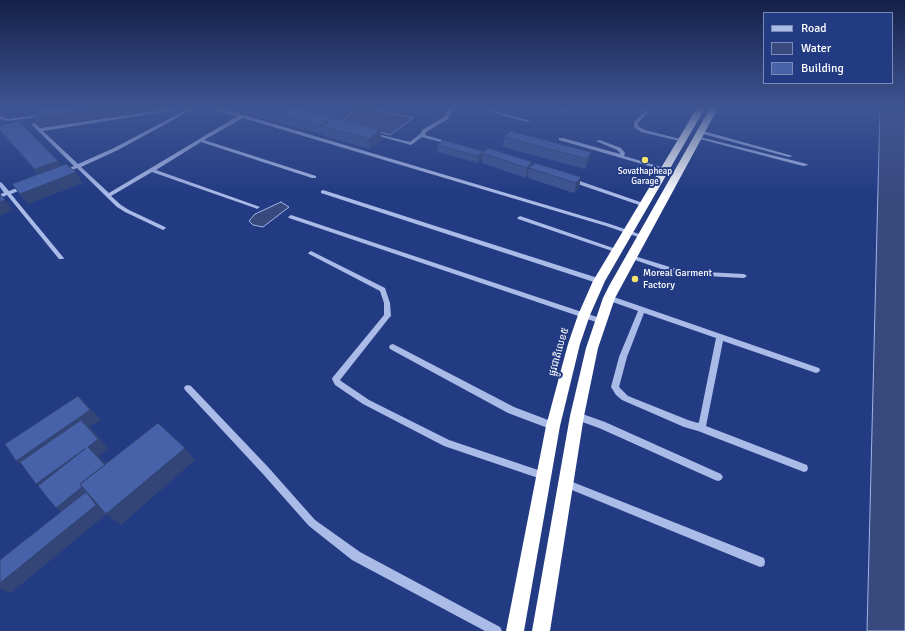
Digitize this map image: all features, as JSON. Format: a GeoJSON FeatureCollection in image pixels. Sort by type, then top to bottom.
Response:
{"type":"FeatureCollection","features":[{"type":"Feature","properties":{"kind":"highway","name":"ផ្លូវជាតិលេខ៥"},"geometry":{"type":"LineString","coordinates":[[540,631],[577,416],[592,348],[609,298],[668,192],[687,137]]}},
{"type":"Feature","properties":{"kind":"highway","name":"ផ្លូវជាតិលេខ៥"},"geometry":{"type":"LineString","coordinates":[[515,631],[553,426],[574,344],[584,316],[599,281],[665,169],[683,146],[695,137]]}},
{"type":"Feature","properties":{"kind":"highway"},"geometry":{"type":"LineString","coordinates":[[654,188],[668,192]]}},
{"type":"Feature","properties":{"kind":"street"},"geometry":{"type":"LineString","coordinates":[[47,137],[127,211],[163,228]]}},
{"type":"Feature","properties":{"kind":"street"},"geometry":{"type":"LineString","coordinates":[[57,174],[116,149],[138,137]]}},
{"type":"Feature","properties":{"kind":"street"},"geometry":{"type":"LineString","coordinates":[[109,195],[207,137]]}},
{"type":"Feature","properties":{"kind":"street"},"geometry":{"type":"LineString","coordinates":[[313,137],[643,237]]}},
{"type":"Feature","properties":{"kind":"street"},"geometry":{"type":"LineString","coordinates":[[386,137],[409,144],[412,144],[419,137]]}},
{"type":"Feature","properties":{"kind":"street"},"geometry":{"type":"LineString","coordinates":[[428,137],[456,146]]}},
{"type":"Feature","properties":{"kind":"street"},"geometry":{"type":"LineString","coordinates":[[662,137],[683,146]]}},
{"type":"Feature","properties":{"kind":"street"},"geometry":{"type":"LineString","coordinates":[[708,137],[805,165]]}},
{"type":"Feature","properties":{"kind":"street"},"geometry":{"type":"LineString","coordinates":[[710,137],[791,156]]}},
{"type":"Feature","properties":{"kind":"street"},"geometry":{"type":"LineString","coordinates":[[561,139],[665,169]]}},
{"type":"Feature","properties":{"kind":"street"},"geometry":{"type":"LineString","coordinates":[[201,141],[314,177]]}},
{"type":"Feature","properties":{"kind":"street"},"geometry":{"type":"LineString","coordinates":[[598,141],[619,150],[622,153],[621,156]]}},
{"type":"Feature","properties":{"kind":"street"},"geometry":{"type":"LineString","coordinates":[[152,170],[257,207]]}},
{"type":"Feature","properties":{"kind":"street"},"geometry":{"type":"LineString","coordinates":[[566,179],[644,205]]}},
{"type":"Feature","properties":{"kind":"street"},"geometry":{"type":"LineString","coordinates":[[0,184],[61,258]]}},
{"type":"Feature","properties":{"kind":"street"},"geometry":{"type":"LineString","coordinates":[[0,196],[29,185]]}},
{"type":"Feature","properties":{"kind":"street"},"geometry":{"type":"LineString","coordinates":[[323,192],[599,281]]}},
{"type":"Feature","properties":{"kind":"street"},"geometry":{"type":"LineString","coordinates":[[291,217],[584,316],[601,320]]}},
{"type":"Feature","properties":{"kind":"street"},"geometry":{"type":"LineString","coordinates":[[520,218],[616,251]]}},
{"type":"Feature","properties":{"kind":"street"},"geometry":{"type":"LineString","coordinates":[[311,253],[382,290],[388,303],[387,316],[336,379],[338,383],[366,402],[447,443],[544,476]]}},
{"type":"Feature","properties":{"kind":"street"},"geometry":{"type":"LineString","coordinates":[[631,257],[679,271],[744,276]]}},
{"type":"Feature","properties":{"kind":"street"},"geometry":{"type":"LineString","coordinates":[[609,298],[816,370]]}},
{"type":"Feature","properties":{"kind":"street"},"geometry":{"type":"LineString","coordinates":[[642,310],[623,357],[615,387],[625,398],[687,424],[699,427],[804,468]]}},
{"type":"Feature","properties":{"kind":"street"},"geometry":{"type":"LineString","coordinates":[[699,427],[703,424],[720,337]]}},
{"type":"Feature","properties":{"kind":"street"},"geometry":{"type":"LineString","coordinates":[[393,346],[511,410],[553,426]]}},
{"type":"Feature","properties":{"kind":"street"},"geometry":{"type":"LineString","coordinates":[[188,388],[266,470],[312,523],[356,556],[496,631]]}},
{"type":"Feature","properties":{"kind":"street"},"geometry":{"type":"LineString","coordinates":[[577,416],[602,425],[718,477]]}},
{"type":"Feature","properties":{"kind":"street"},"geometry":{"type":"LineString","coordinates":[[565,483],[760,562]]}},
{"type":"Feature","properties":{"kind":"water"},"geometry":{"type":"Polygon","coordinates":[[[879,137],[905,137],[905,631],[867,631],[879,137]]]}},
{"type":"Feature","properties":{"kind":"water"},"geometry":{"type":"Polygon","coordinates":[[[281,202],[289,207],[263,227],[253,225],[249,221],[255,214],[281,202]]]}},
{"type":"Feature","properties":{"kind":"building"},"geometry":{"type":"Polygon","coordinates":[[[7,137],[35,137],[58,161],[35,169],[7,137]]]}},
{"type":"Feature","properties":{"kind":"building"},"geometry":{"type":"Polygon","coordinates":[[[506,137],[535,137],[591,152],[587,159],[506,137]]]}},
{"type":"Feature","properties":{"kind":"building"},"geometry":{"type":"Polygon","coordinates":[[[443,140],[483,151],[478,156],[437,145],[443,140]]]}},
{"type":"Feature","properties":{"kind":"building"},"geometry":{"type":"Polygon","coordinates":[[[488,148],[532,162],[527,168],[482,153],[488,148]]]}},
{"type":"Feature","properties":{"kind":"building"},"geometry":{"type":"Polygon","coordinates":[[[535,163],[581,177],[576,183],[529,168],[535,163]]]}},
{"type":"Feature","properties":{"kind":"building"},"geometry":{"type":"Polygon","coordinates":[[[66,164],[76,172],[20,194],[12,184],[66,164]]]}},
{"type":"Feature","properties":{"kind":"building"},"geometry":{"type":"Polygon","coordinates":[[[0,194],[5,200],[0,202],[0,194]]]}},
{"type":"Feature","properties":{"kind":"building"},"geometry":{"type":"Polygon","coordinates":[[[78,396],[90,410],[16,461],[5,444],[78,396]]]}},
{"type":"Feature","properties":{"kind":"building"},"geometry":{"type":"Polygon","coordinates":[[[81,420],[98,439],[88,447],[105,465],[80,484],[82,487],[56,508],[38,486],[86,448],[36,484],[20,462],[81,420]]]}},
{"type":"Feature","properties":{"kind":"building"},"geometry":{"type":"Polygon","coordinates":[[[158,423],[185,448],[106,514],[80,484],[158,423]]]}},
{"type":"Feature","properties":{"kind":"building"},"geometry":{"type":"Polygon","coordinates":[[[86,492],[96,505],[0,583],[0,560],[86,492]]]}},
{"type":"Feature","properties":{"kind":"place","name":"Sovathapheap Garage"},"geometry":{"type":"Point","coordinates":[645,160]}},
{"type":"Feature","properties":{"kind":"place","name":"Moreal Garment Factory"},"geometry":{"type":"Point","coordinates":[635,279]}}]}
